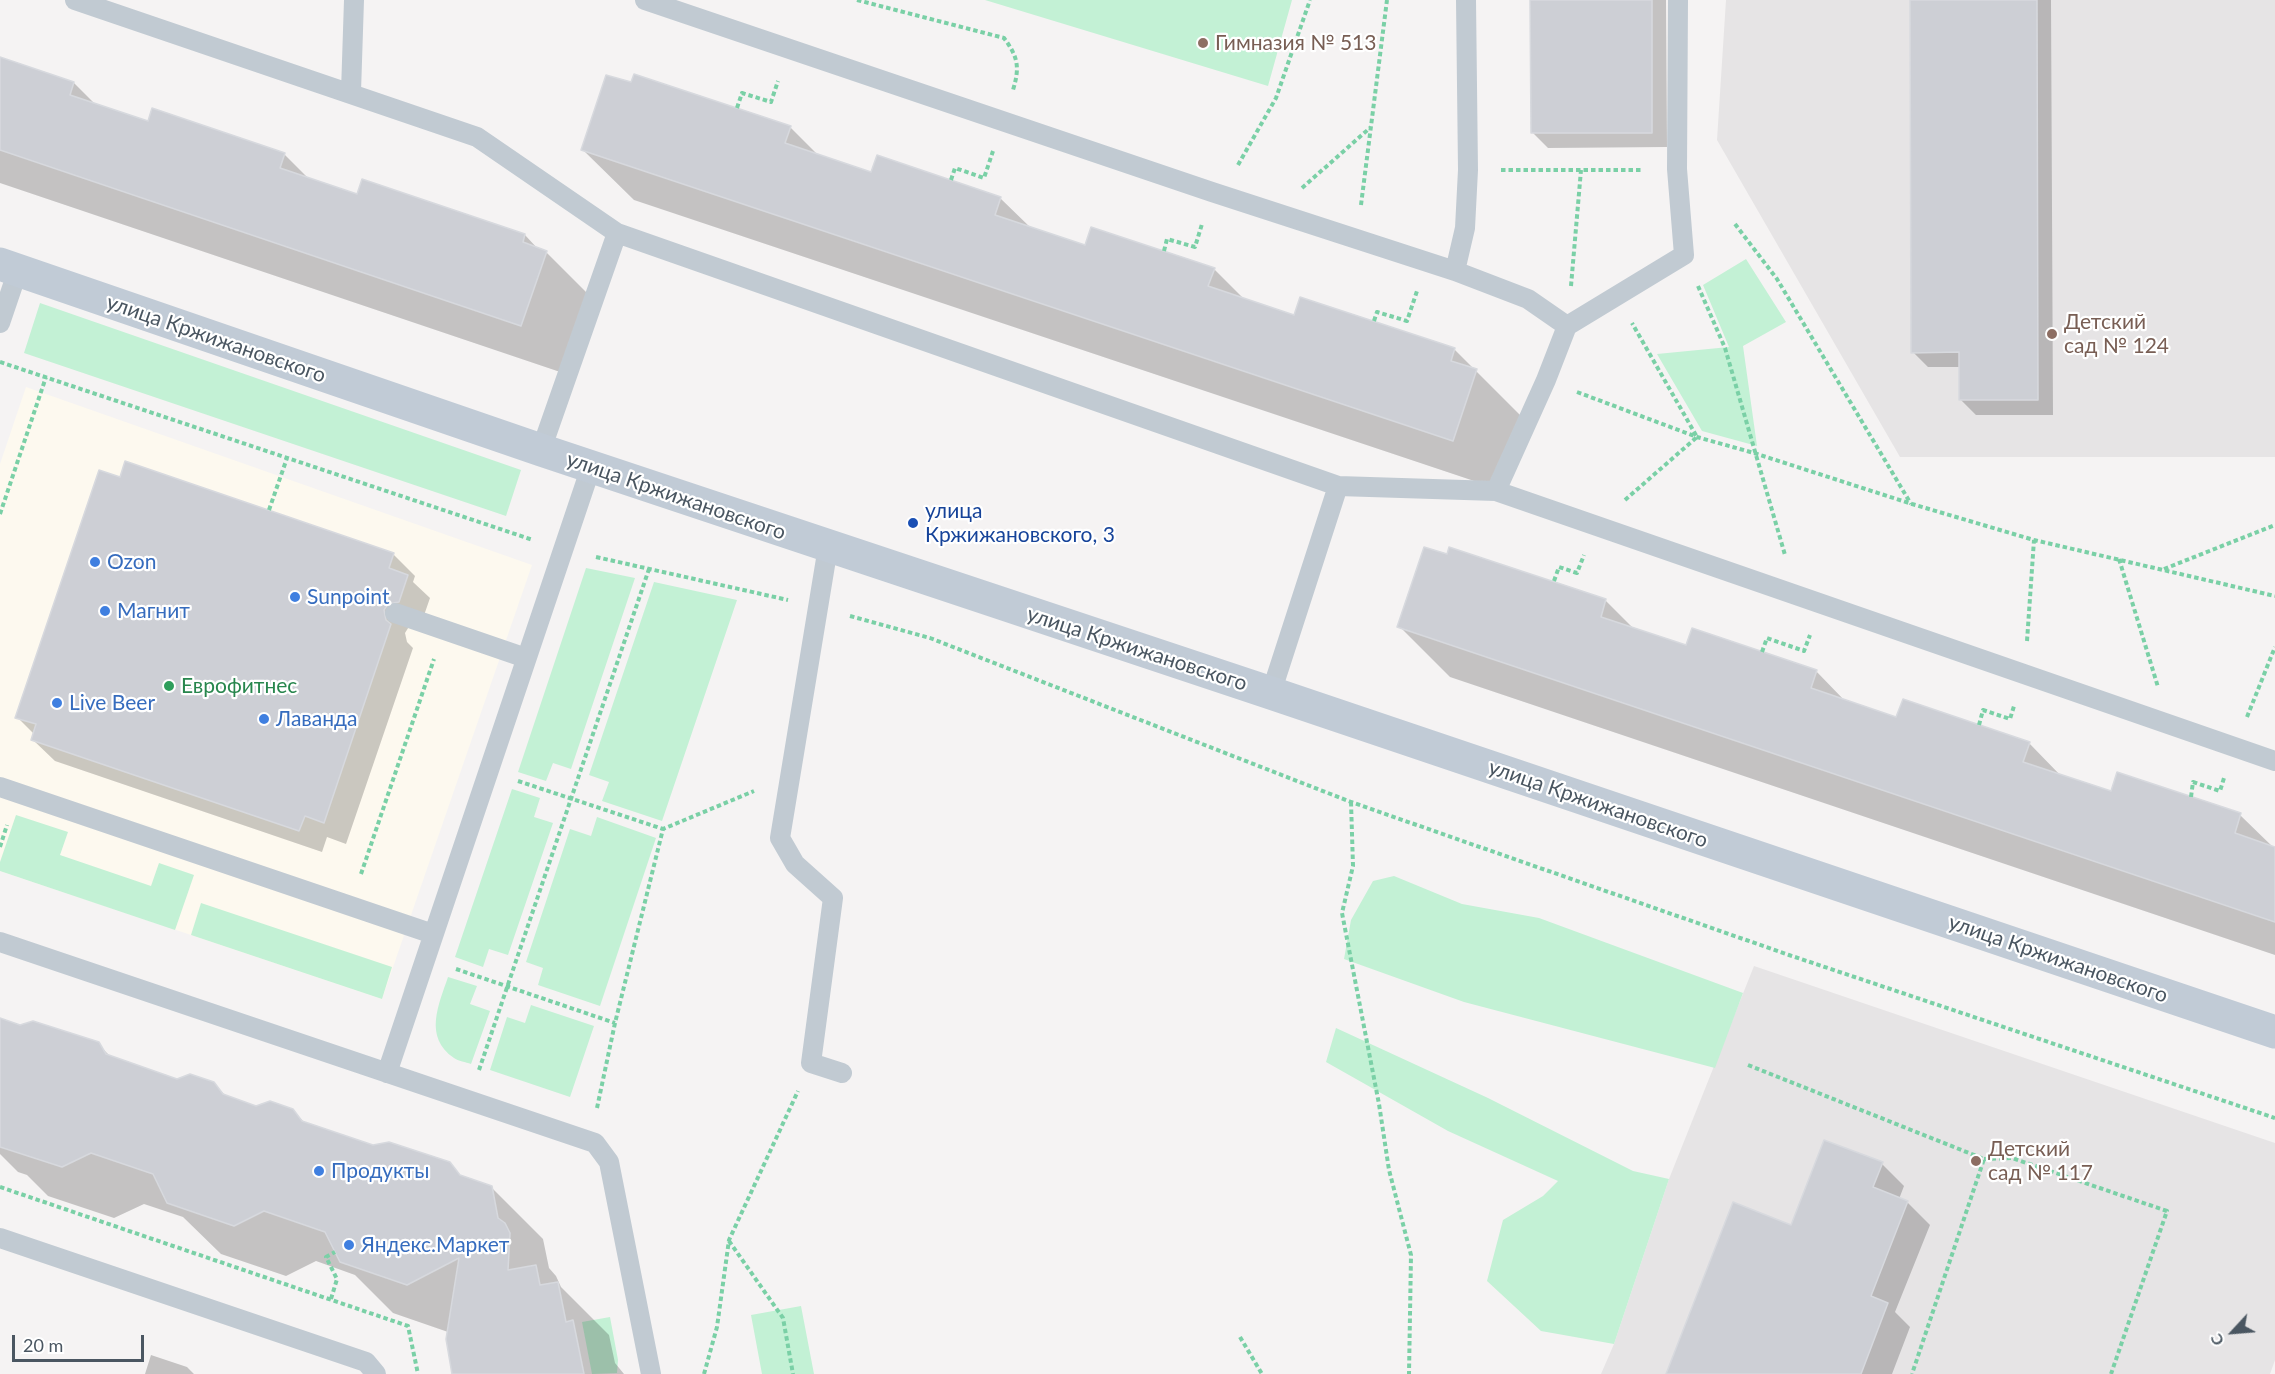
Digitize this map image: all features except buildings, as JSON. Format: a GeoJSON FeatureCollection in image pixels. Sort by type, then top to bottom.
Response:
{"type":"FeatureCollection","features":[{"type":"Feature","properties":{"kind":"street","name":"улица Кржижановского"},"geometry":{"type":"LineString","coordinates":[[9,267],[591,467],[2275,1032]]}},
{"type":"Feature","properties":{"kind":"lane"},"geometry":{"type":"LineString","coordinates":[[75,0],[477,137],[617,233],[1338,486],[1496,491],[2275,761]]}},
{"type":"Feature","properties":{"kind":"lane"},"geometry":{"type":"LineString","coordinates":[[351,93],[354,0]]}},
{"type":"Feature","properties":{"kind":"lane"},"geometry":{"type":"LineString","coordinates":[[645,0],[1221,195],[1455,271],[1528,299],[1567,326]]}},
{"type":"Feature","properties":{"kind":"lane"},"geometry":{"type":"LineString","coordinates":[[1455,271],[1465,228],[1468,170],[1466,0]]}},
{"type":"Feature","properties":{"kind":"lane"},"geometry":{"type":"LineString","coordinates":[[1496,491],[1546,380],[1567,326],[1684,255],[1677,170],[1678,0]]}},
{"type":"Feature","properties":{"kind":"lane"},"geometry":{"type":"LineString","coordinates":[[541,450],[617,233]]}},
{"type":"Feature","properties":{"kind":"lane"},"geometry":{"type":"LineString","coordinates":[[0,323],[9,267]]}},
{"type":"Feature","properties":{"kind":"lane"},"geometry":{"type":"LineString","coordinates":[[387,1072],[591,467]]}},
{"type":"Feature","properties":{"kind":"lane"},"geometry":{"type":"LineString","coordinates":[[1270,693],[1338,486]]}},
{"type":"Feature","properties":{"kind":"lane"},"geometry":{"type":"LineString","coordinates":[[828,547],[780,838],[795,864],[834,898],[811,1063],[842,1073]]}},
{"type":"Feature","properties":{"kind":"lane"},"geometry":{"type":"LineString","coordinates":[[395,613],[526,658]]}},
{"type":"Feature","properties":{"kind":"lane"},"geometry":{"type":"LineString","coordinates":[[0,787],[434,934]]}},
{"type":"Feature","properties":{"kind":"lane"},"geometry":{"type":"LineString","coordinates":[[0,942],[595,1143],[609,1162],[651,1374]]}},
{"type":"Feature","properties":{"kind":"lane"},"geometry":{"type":"LineString","coordinates":[[0,1238],[366,1362],[376,1374]]}},
{"type":"Feature","properties":{"kind":"path"},"geometry":{"type":"LineString","coordinates":[[857,0],[1004,38],[1015,54],[1017,75]]}},
{"type":"Feature","properties":{"kind":"path"},"geometry":{"type":"LineString","coordinates":[[1221,195],[1276,98],[1310,0]]}},
{"type":"Feature","properties":{"kind":"path"},"geometry":{"type":"LineString","coordinates":[[1356,239],[1387,0]]}},
{"type":"Feature","properties":{"kind":"path"},"geometry":{"type":"LineString","coordinates":[[737,108],[742,93],[771,102]]}},
{"type":"Feature","properties":{"kind":"path"},"geometry":{"type":"LineString","coordinates":[[1274,212],[1371,127]]}},
{"type":"Feature","properties":{"kind":"path"},"geometry":{"type":"LineString","coordinates":[[951,180],[955,168],[984,178]]}},
{"type":"Feature","properties":{"kind":"path"},"geometry":{"type":"LineString","coordinates":[[1468,170],[1677,170]]}},
{"type":"Feature","properties":{"kind":"path"},"geometry":{"type":"LineString","coordinates":[[1567,326],[1581,170]]}},
{"type":"Feature","properties":{"kind":"path"},"geometry":{"type":"LineString","coordinates":[[1735,224],[1777,279],[1912,504]]}},
{"type":"Feature","properties":{"kind":"path"},"geometry":{"type":"LineString","coordinates":[[1164,251],[1167,239],[1195,247]]}},
{"type":"Feature","properties":{"kind":"path"},"geometry":{"type":"LineString","coordinates":[[1684,255],[1725,348],[1797,594]]}},
{"type":"Feature","properties":{"kind":"path"},"geometry":{"type":"LineString","coordinates":[[1616,297],[1696,437]]}},
{"type":"Feature","properties":{"kind":"path"},"geometry":{"type":"LineString","coordinates":[[1374,321],[1377,312],[1407,321]]}},
{"type":"Feature","properties":{"kind":"path"},"geometry":{"type":"LineString","coordinates":[[0,362],[563,550],[818,606],[930,638],[1351,802],[1789,955],[2275,1118]]}},
{"type":"Feature","properties":{"kind":"path"},"geometry":{"type":"LineString","coordinates":[[0,514],[46,377]]}},
{"type":"Feature","properties":{"kind":"path"},"geometry":{"type":"LineString","coordinates":[[1546,380],[1696,437],[1755,453],[1912,504],[2034,540],[2164,568],[2275,596]]}},
{"type":"Feature","properties":{"kind":"path"},"geometry":{"type":"LineString","coordinates":[[1596,525],[1696,437]]}},
{"type":"Feature","properties":{"kind":"path"},"geometry":{"type":"LineString","coordinates":[[269,510],[286,458]]}},
{"type":"Feature","properties":{"kind":"path"},"geometry":{"type":"LineString","coordinates":[[2164,568],[2275,525]]}},
{"type":"Feature","properties":{"kind":"path"},"geometry":{"type":"LineString","coordinates":[[2024,674],[2034,540]]}},
{"type":"Feature","properties":{"kind":"path"},"geometry":{"type":"LineString","coordinates":[[2119,558],[2170,724]]}},
{"type":"Feature","properties":{"kind":"path"},"geometry":{"type":"LineString","coordinates":[[1554,581],[1559,567],[1577,573]]}},
{"type":"Feature","properties":{"kind":"path"},"geometry":{"type":"LineString","coordinates":[[477,1076],[648,569]]}},
{"type":"Feature","properties":{"kind":"path"},"geometry":{"type":"LineString","coordinates":[[350,906],[444,630]]}},
{"type":"Feature","properties":{"kind":"path"},"geometry":{"type":"LineString","coordinates":[[1762,652],[1767,638],[1804,651]]}},
{"type":"Feature","properties":{"kind":"path"},"geometry":{"type":"LineString","coordinates":[[2235,747],[2275,647]]}},
{"type":"Feature","properties":{"kind":"path"},"geometry":{"type":"LineString","coordinates":[[1979,725],[1983,710],[2010,719]]}},
{"type":"Feature","properties":{"kind":"path"},"geometry":{"type":"LineString","coordinates":[[509,778],[663,829],[790,776]]}},
{"type":"Feature","properties":{"kind":"path"},"geometry":{"type":"LineString","coordinates":[[2191,796],[2193,782],[2220,791]]}},
{"type":"Feature","properties":{"kind":"path"},"geometry":{"type":"LineString","coordinates":[[1351,802],[1353,866],[1342,913],[1379,1104],[1389,1170],[1412,1255],[1409,1374]]}},
{"type":"Feature","properties":{"kind":"path"},"geometry":{"type":"LineString","coordinates":[[595,1117],[615,1023],[663,829]]}},
{"type":"Feature","properties":{"kind":"path"},"geometry":{"type":"LineString","coordinates":[[446,966],[615,1023]]}},
{"type":"Feature","properties":{"kind":"path"},"geometry":{"type":"LineString","coordinates":[[704,1374],[717,1327],[729,1240],[811,1063]]}},
{"type":"Feature","properties":{"kind":"path"},"geometry":{"type":"LineString","coordinates":[[1748,1065],[1984,1159],[2012,1158],[2167,1211],[2111,1374]]}},
{"type":"Feature","properties":{"kind":"path"},"geometry":{"type":"LineString","coordinates":[[1912,1374],[1984,1159]]}},
{"type":"Feature","properties":{"kind":"path"},"geometry":{"type":"LineString","coordinates":[[0,1187],[408,1326],[418,1374]]}},
{"type":"Feature","properties":{"kind":"path"},"geometry":{"type":"LineString","coordinates":[[729,1240],[783,1318],[793,1374]]}},
{"type":"Feature","properties":{"kind":"path"},"geometry":{"type":"LineString","coordinates":[[331,1299],[338,1279],[326,1257],[335,1252]]}},
{"type":"Feature","properties":{"kind":"path"},"geometry":{"type":"LineString","coordinates":[[1240,1337],[1262,1374]]}},
{"type":"Feature","properties":{"kind":"shaded area","name":"Детский сад № 124"},"geometry":{"type":"Polygon","coordinates":[[[1726,0],[2275,0],[2275,457],[1900,457],[1717,140],[1726,0]]]}},
{"type":"Feature","properties":{"kind":"shaded area"},"geometry":{"type":"Polygon","coordinates":[[[26,387],[532,565],[382,999],[0,871],[0,464],[26,387]]]}},
{"type":"Feature","properties":{"kind":"shaded area","name":"Детский сад № 117"},"geometry":{"type":"Polygon","coordinates":[[[1754,966],[2275,1143],[2275,1360],[2270,1374],[1601,1374],[1614,1344],[1669,1179],[1754,966]]]}},
{"type":"Feature","properties":{"kind":"green space","name":"Гимназия № 513"},"geometry":{"type":"Polygon","coordinates":[[[985,0],[1292,0],[1268,86],[985,0]]]}},
{"type":"Feature","properties":{"kind":"green space"},"geometry":{"type":"Polygon","coordinates":[[[1746,259],[1786,322],[1743,346],[1757,446],[1702,431],[1657,354],[1729,347],[1703,285],[1746,259]]]}},
{"type":"Feature","properties":{"kind":"green space"},"geometry":{"type":"Polygon","coordinates":[[[40,303],[521,470],[506,516],[24,353],[40,303]]]}},
{"type":"Feature","properties":{"kind":"green space"},"geometry":{"type":"Polygon","coordinates":[[[586,568],[635,578],[571,769],[553,763],[546,781],[518,772],[586,568]]]}},
{"type":"Feature","properties":{"kind":"green space"},"geometry":{"type":"Polygon","coordinates":[[[654,582],[737,600],[662,821],[602,801],[609,782],[589,775],[654,582]]]}},
{"type":"Feature","properties":{"kind":"green space"},"geometry":{"type":"Polygon","coordinates":[[[512,789],[540,798],[534,817],[553,823],[508,955],[489,949],[483,967],[455,957],[512,789]]]}},
{"type":"Feature","properties":{"kind":"green space"},"geometry":{"type":"Polygon","coordinates":[[[16,815],[68,832],[60,855],[151,886],[159,863],[194,875],[175,930],[0,871],[0,862],[16,815]]]}},
{"type":"Feature","properties":{"kind":"green space"},"geometry":{"type":"Polygon","coordinates":[[[597,817],[656,838],[600,1006],[538,985],[543,968],[526,962],[570,829],[591,836],[597,817]]]}},
{"type":"Feature","properties":{"kind":"green space"},"geometry":{"type":"Polygon","coordinates":[[[1394,876],[1462,904],[1539,918],[1743,993],[1715,1068],[1464,1002],[1344,959],[1351,920],[1373,881],[1394,876]]]}},
{"type":"Feature","properties":{"kind":"green space"},"geometry":{"type":"Polygon","coordinates":[[[201,903],[392,967],[382,999],[191,935],[201,903]]]}},
{"type":"Feature","properties":{"kind":"green space"},"geometry":{"type":"Polygon","coordinates":[[[448,977],[477,986],[470,1004],[490,1011],[471,1064],[454,1058],[444,1050],[436,1030],[438,1009],[448,977]]]}},
{"type":"Feature","properties":{"kind":"green space"},"geometry":{"type":"Polygon","coordinates":[[[531,1005],[594,1026],[570,1097],[490,1070],[507,1017],[525,1023],[531,1005]]]}},
{"type":"Feature","properties":{"kind":"green space"},"geometry":{"type":"Polygon","coordinates":[[[1336,1028],[1488,1098],[1633,1171],[1669,1179],[1614,1344],[1541,1331],[1487,1281],[1503,1220],[1543,1196],[1558,1181],[1448,1131],[1326,1062],[1336,1028]]]}},
{"type":"Feature","properties":{"kind":"green space"},"geometry":{"type":"Polygon","coordinates":[[[801,1306],[814,1374],[762,1374],[751,1315],[801,1306]]]}},
{"type":"Feature","properties":{"kind":"green space"},"geometry":{"type":"Polygon","coordinates":[[[610,1317],[618,1360],[617,1373],[592,1374],[582,1322],[610,1317]]]}},
{"type":"Feature","properties":{"kind":"place","name":"Гимназия № 513"},"geometry":{"type":"Point","coordinates":[1203,43]}},
{"type":"Feature","properties":{"kind":"place","name":"Детский сад № 124"},"geometry":{"type":"Point","coordinates":[2052,334]}},
{"type":"Feature","properties":{"kind":"place","name":"улица Кржижановского, 3"},"geometry":{"type":"Point","coordinates":[913,523]}},
{"type":"Feature","properties":{"kind":"place","name":"Ozon"},"geometry":{"type":"Point","coordinates":[95,562]}},
{"type":"Feature","properties":{"kind":"place","name":"Sunpoint"},"geometry":{"type":"Point","coordinates":[295,597]}},
{"type":"Feature","properties":{"kind":"place","name":"Магнит"},"geometry":{"type":"Point","coordinates":[105,611]}},
{"type":"Feature","properties":{"kind":"place","name":"Еврофитнес"},"geometry":{"type":"Point","coordinates":[169,686]}},
{"type":"Feature","properties":{"kind":"place","name":"Live Beer"},"geometry":{"type":"Point","coordinates":[57,703]}},
{"type":"Feature","properties":{"kind":"place","name":"Лаванда"},"geometry":{"type":"Point","coordinates":[264,719]}},
{"type":"Feature","properties":{"kind":"place","name":"Детский сад № 117"},"geometry":{"type":"Point","coordinates":[1976,1161]}},
{"type":"Feature","properties":{"kind":"place","name":"Продукты"},"geometry":{"type":"Point","coordinates":[319,1171]}},
{"type":"Feature","properties":{"kind":"place","name":"Яндекс.Маркет"},"geometry":{"type":"Point","coordinates":[349,1245]}}]}
